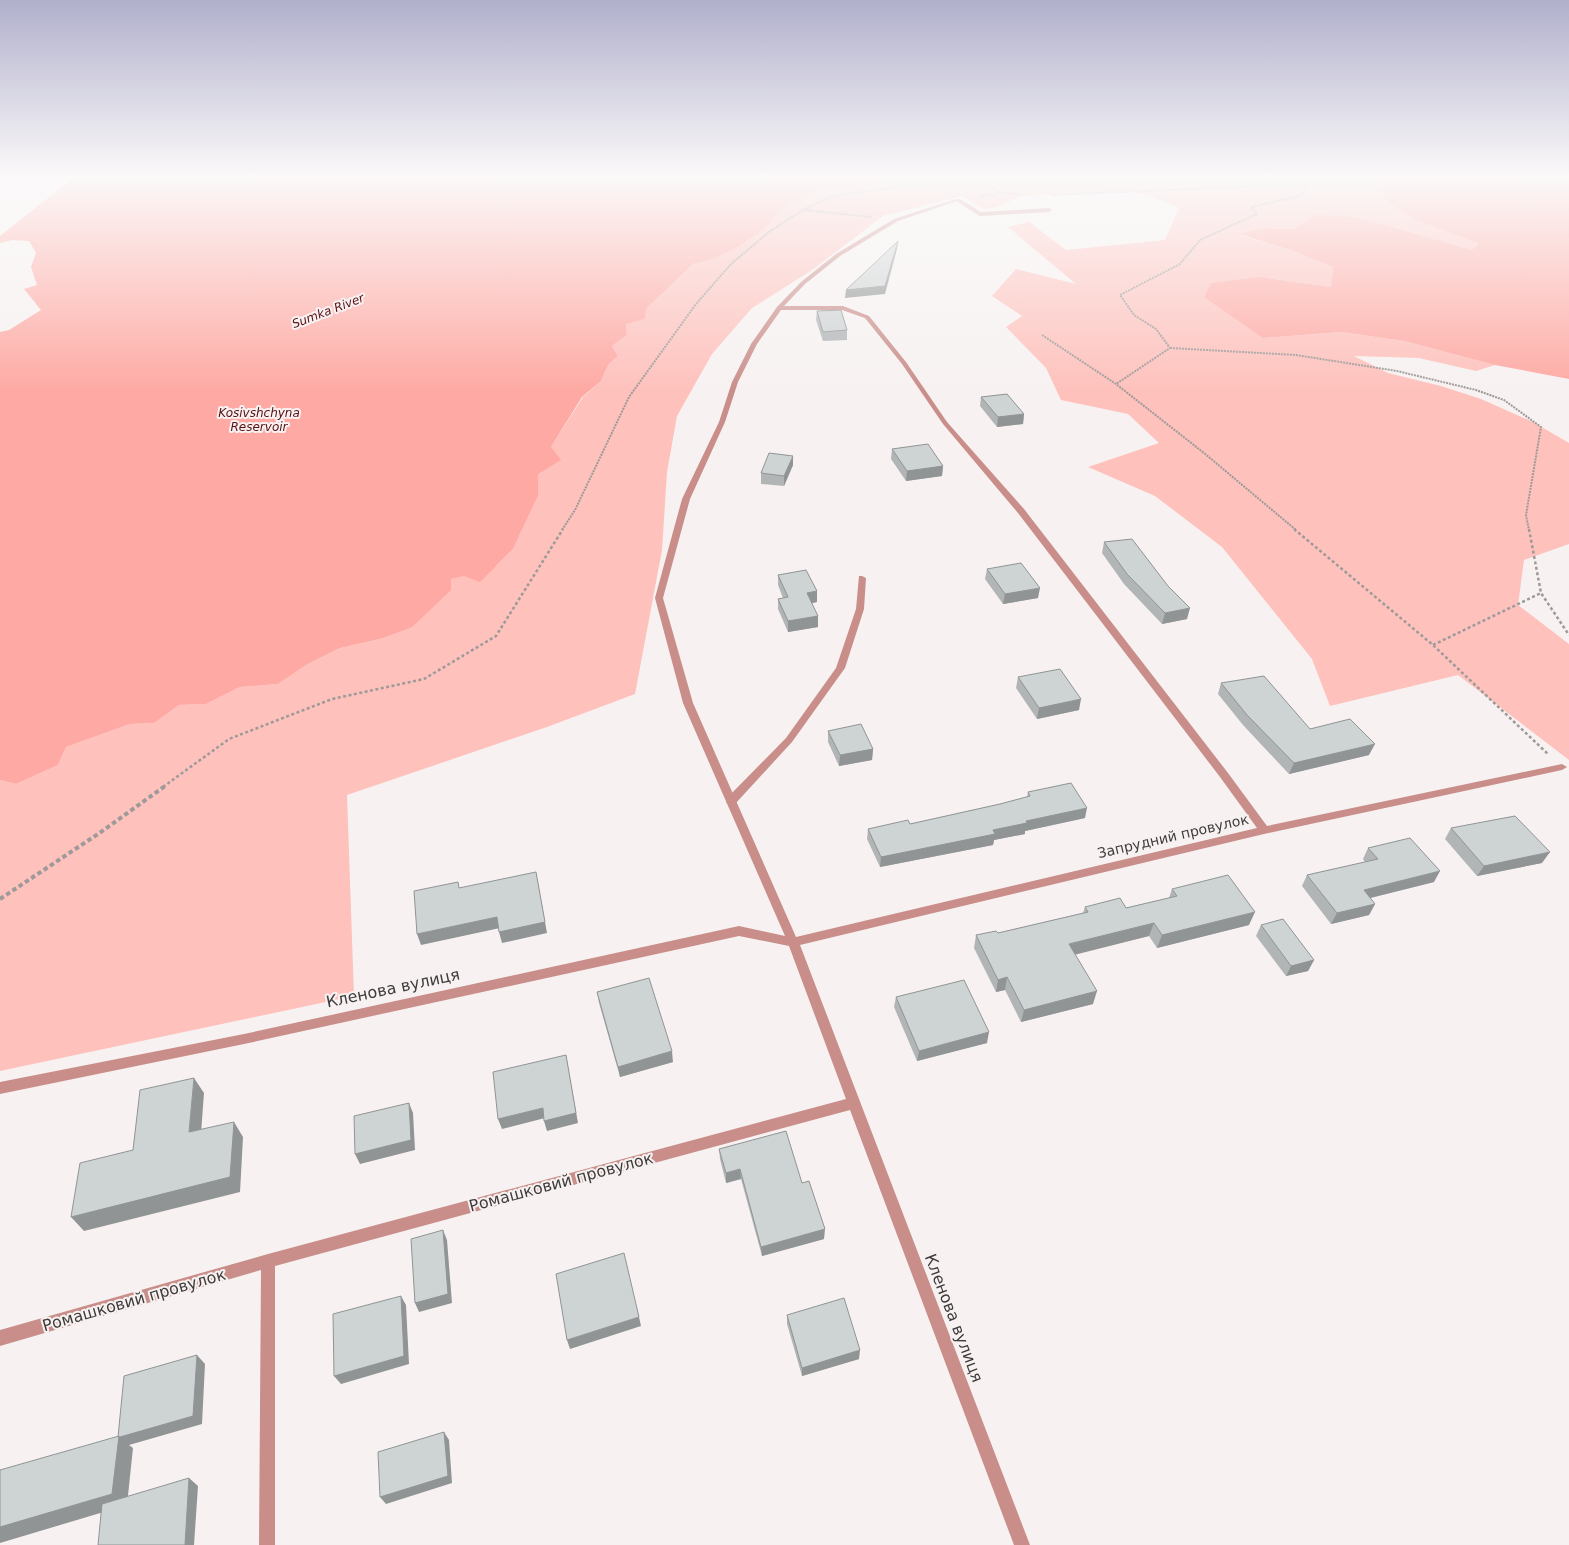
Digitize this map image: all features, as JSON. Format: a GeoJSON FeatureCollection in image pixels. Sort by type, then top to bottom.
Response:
{"type":"FeatureCollection","features":[{"type":"Feature","properties":{"kind":"street","name":"Кленова вулиця"},"geometry":{"type":"LineString","coordinates":[[849,248],[803,283],[779,308],[754,344],[739,374],[722,422],[686,499],[659,598],[688,703],[793,942],[1022,1545]]}},
{"type":"Feature","properties":{"kind":"street"},"geometry":{"type":"LineString","coordinates":[[779,308],[843,308],[867,317],[904,363],[944,423],[1033,526],[1264,830]]}},
{"type":"Feature","properties":{"kind":"street"},"geometry":{"type":"LineString","coordinates":[[731,801],[789,740],[840,668],[860,609],[862,578]]}},
{"type":"Feature","properties":{"kind":"street","name":"Запрудний провулок"},"geometry":{"type":"LineString","coordinates":[[793,942],[1264,830],[1562,767]]}},
{"type":"Feature","properties":{"kind":"street","name":"Кленова вулиця"},"geometry":{"type":"LineString","coordinates":[[0,1088],[244,1038],[739,931],[793,942]]}},
{"type":"Feature","properties":{"kind":"street","name":"Ромашковий провулок"},"geometry":{"type":"LineString","coordinates":[[0,1338],[268,1261],[853,1103]]}},
{"type":"Feature","properties":{"kind":"street"},"geometry":{"type":"LineString","coordinates":[[267,1545],[268,1261]]}},
{"type":"Feature","properties":{"kind":"path"},"geometry":{"type":"LineString","coordinates":[[1042,335],[1116,384],[1204,453],[1433,645],[1562,767]]}},
{"type":"Feature","properties":{"kind":"path"},"geometry":{"type":"LineString","coordinates":[[1170,348],[1296,355],[1388,369],[1476,390],[1504,400],[1542,427],[1526,515],[1542,593],[1569,635]]}},
{"type":"Feature","properties":{"kind":"path"},"geometry":{"type":"LineString","coordinates":[[1433,645],[1542,593]]}},
{"type":"Feature","properties":{"kind":"shaded area"},"geometry":{"type":"Polygon","coordinates":[[[731,248],[841,248],[812,270],[752,308],[712,354],[677,416],[667,472],[662,550],[635,694],[547,727],[347,795],[354,996],[0,1071],[0,780],[16,784],[58,765],[66,747],[130,724],[154,723],[179,705],[206,704],[240,687],[278,684],[308,664],[340,648],[380,639],[411,628],[451,579],[496,566],[513,549],[538,496],[538,474],[551,447],[583,397],[601,381],[608,365],[618,356],[612,346],[627,335],[626,324],[647,308],[693,264],[713,259],[731,248]]]}},
{"type":"Feature","properties":{"kind":"shaded area"},"geometry":{"type":"Polygon","coordinates":[[[1033,248],[1063,248],[1066,250],[1085,248],[1283,248],[1333,267],[1331,287],[1260,277],[1263,338],[1341,332],[1404,341],[1495,365],[1476,371],[1419,358],[1354,356],[1388,373],[1441,386],[1481,399],[1533,422],[1569,443],[1569,544],[1524,560],[1518,605],[1569,644],[1569,760],[1458,675],[1330,706],[1312,659],[1222,547],[1155,496],[1088,467],[1159,443],[1128,414],[1061,400],[1046,368],[1006,327],[1022,316],[992,296],[1016,269],[1076,284],[1033,248]]]}},
{"type":"Feature","properties":{"kind":"water","name":"Kosivshchyna Reservoir"},"geometry":{"type":"Polygon","coordinates":[[[33,248],[736,248],[713,259],[693,264],[647,308],[644,319],[626,324],[627,335],[612,346],[618,356],[608,365],[601,381],[582,397],[551,447],[561,460],[538,474],[538,496],[513,549],[480,582],[464,576],[451,579],[451,590],[411,628],[380,639],[340,648],[308,664],[278,684],[240,687],[206,704],[179,705],[154,723],[130,724],[66,747],[58,765],[16,784],[0,780],[0,332],[9,330],[41,310],[24,289],[37,285],[31,267],[36,253],[33,248]]]}},
{"type":"Feature","properties":{"kind":"water"},"geometry":{"type":"Polygon","coordinates":[[[1284,248],[1465,248],[1472,250],[1474,248],[1569,248],[1569,379],[1495,365],[1404,341],[1341,332],[1263,338],[1204,297],[1211,283],[1260,277],[1331,287],[1333,267],[1284,248]]]}},
{"type":"Feature","properties":{"kind":"building"},"geometry":{"type":"Polygon","coordinates":[[[890,248],[896,248],[885,286],[846,290],[890,248]]]}},
{"type":"Feature","properties":{"kind":"building"},"geometry":{"type":"Polygon","coordinates":[[[841,310],[847,330],[823,332],[817,311],[841,310]]]}},
{"type":"Feature","properties":{"kind":"building"},"geometry":{"type":"Polygon","coordinates":[[[1007,394],[1024,414],[998,417],[981,397],[1007,394]]]}},
{"type":"Feature","properties":{"kind":"building"},"geometry":{"type":"Polygon","coordinates":[[[928,444],[943,466],[907,471],[892,449],[928,444]]]}},
{"type":"Feature","properties":{"kind":"building"},"geometry":{"type":"Polygon","coordinates":[[[769,453],[793,456],[784,476],[761,473],[769,453]]]}},
{"type":"Feature","properties":{"kind":"building"},"geometry":{"type":"Polygon","coordinates":[[[1132,539],[1168,586],[1190,608],[1165,613],[1127,574],[1104,542],[1132,539]]]}},
{"type":"Feature","properties":{"kind":"building"},"geometry":{"type":"Polygon","coordinates":[[[1021,563],[1040,588],[1005,594],[987,569],[1021,563]]]}},
{"type":"Feature","properties":{"kind":"building"},"geometry":{"type":"Polygon","coordinates":[[[806,570],[817,591],[807,593],[818,616],[788,621],[778,599],[788,597],[778,575],[806,570]]]}},
{"type":"Feature","properties":{"kind":"building"},"geometry":{"type":"Polygon","coordinates":[[[1060,669],[1081,699],[1039,708],[1018,677],[1060,669]]]}},
{"type":"Feature","properties":{"kind":"building"},"geometry":{"type":"Polygon","coordinates":[[[1264,676],[1310,729],[1350,719],[1375,744],[1294,763],[1247,715],[1221,683],[1264,676]]]}},
{"type":"Feature","properties":{"kind":"building"},"geometry":{"type":"Polygon","coordinates":[[[861,724],[873,749],[840,755],[828,731],[861,724]]]}},
{"type":"Feature","properties":{"kind":"building"},"geometry":{"type":"Polygon","coordinates":[[[1071,783],[1087,808],[993,830],[995,834],[881,857],[868,829],[908,820],[910,824],[1000,804],[1030,796],[1028,792],[1071,783]]]}},
{"type":"Feature","properties":{"kind":"building"},"geometry":{"type":"Polygon","coordinates":[[[1515,816],[1550,852],[1484,866],[1451,828],[1515,816]]]}},
{"type":"Feature","properties":{"kind":"building"},"geometry":{"type":"Polygon","coordinates":[[[1410,838],[1440,871],[1364,890],[1375,904],[1337,913],[1307,875],[1378,859],[1368,848],[1410,838]]]}},
{"type":"Feature","properties":{"kind":"building"},"geometry":{"type":"Polygon","coordinates":[[[536,872],[545,922],[499,932],[497,917],[417,934],[414,891],[458,882],[459,888],[536,872]]]}},
{"type":"Feature","properties":{"kind":"building"},"geometry":{"type":"Polygon","coordinates":[[[1228,875],[1255,912],[1162,935],[1154,923],[1069,944],[1097,991],[1024,1010],[1007,977],[998,980],[976,935],[996,931],[998,933],[1088,912],[1085,907],[1120,898],[1126,908],[1177,896],[1172,889],[1228,875]]]}},
{"type":"Feature","properties":{"kind":"building"},"geometry":{"type":"Polygon","coordinates":[[[1283,919],[1314,960],[1291,966],[1261,925],[1283,919]]]}},
{"type":"Feature","properties":{"kind":"building"},"geometry":{"type":"Polygon","coordinates":[[[649,978],[672,1051],[618,1067],[597,992],[649,978]]]}},
{"type":"Feature","properties":{"kind":"building"},"geometry":{"type":"Polygon","coordinates":[[[964,980],[989,1032],[919,1051],[896,997],[964,980]]]}},
{"type":"Feature","properties":{"kind":"building"},"geometry":{"type":"Polygon","coordinates":[[[566,1055],[576,1113],[544,1121],[543,1108],[498,1119],[493,1072],[566,1055]]]}},
{"type":"Feature","properties":{"kind":"building"},"geometry":{"type":"Polygon","coordinates":[[[194,1078],[189,1132],[234,1122],[230,1177],[71,1217],[80,1163],[133,1150],[140,1090],[194,1078]]]}},
{"type":"Feature","properties":{"kind":"building"},"geometry":{"type":"Polygon","coordinates":[[[409,1103],[411,1140],[355,1154],[354,1116],[409,1103]]]}},
{"type":"Feature","properties":{"kind":"building"},"geometry":{"type":"Polygon","coordinates":[[[786,1131],[802,1183],[809,1181],[825,1229],[761,1247],[740,1169],[726,1173],[719,1149],[786,1131]]]}},
{"type":"Feature","properties":{"kind":"building"},"geometry":{"type":"Polygon","coordinates":[[[443,1230],[448,1294],[415,1303],[411,1239],[443,1230]]]}},
{"type":"Feature","properties":{"kind":"building"},"geometry":{"type":"Polygon","coordinates":[[[624,1253],[639,1317],[567,1340],[556,1274],[624,1253]]]}},
{"type":"Feature","properties":{"kind":"building"},"geometry":{"type":"Polygon","coordinates":[[[401,1296],[404,1356],[334,1376],[333,1314],[401,1296]]]}},
{"type":"Feature","properties":{"kind":"building"},"geometry":{"type":"Polygon","coordinates":[[[844,1298],[860,1350],[802,1368],[787,1315],[844,1298]]]}},
{"type":"Feature","properties":{"kind":"building"},"geometry":{"type":"Polygon","coordinates":[[[197,1355],[193,1416],[118,1437],[124,1376],[197,1355]]]}},
{"type":"Feature","properties":{"kind":"building"},"geometry":{"type":"Polygon","coordinates":[[[444,1432],[448,1476],[380,1497],[378,1452],[444,1432]]]}},
{"type":"Feature","properties":{"kind":"building"},"geometry":{"type":"Polygon","coordinates":[[[119,1436],[112,1494],[0,1527],[0,1470],[119,1436]]]}},
{"type":"Feature","properties":{"kind":"building"},"geometry":{"type":"Polygon","coordinates":[[[189,1478],[185,1545],[98,1545],[102,1504],[189,1478]]]}},
{"type":"Feature","properties":{"kind":"water label","name":"Sumka River"},"geometry":{"type":"Point","coordinates":[328,311]}}]}
